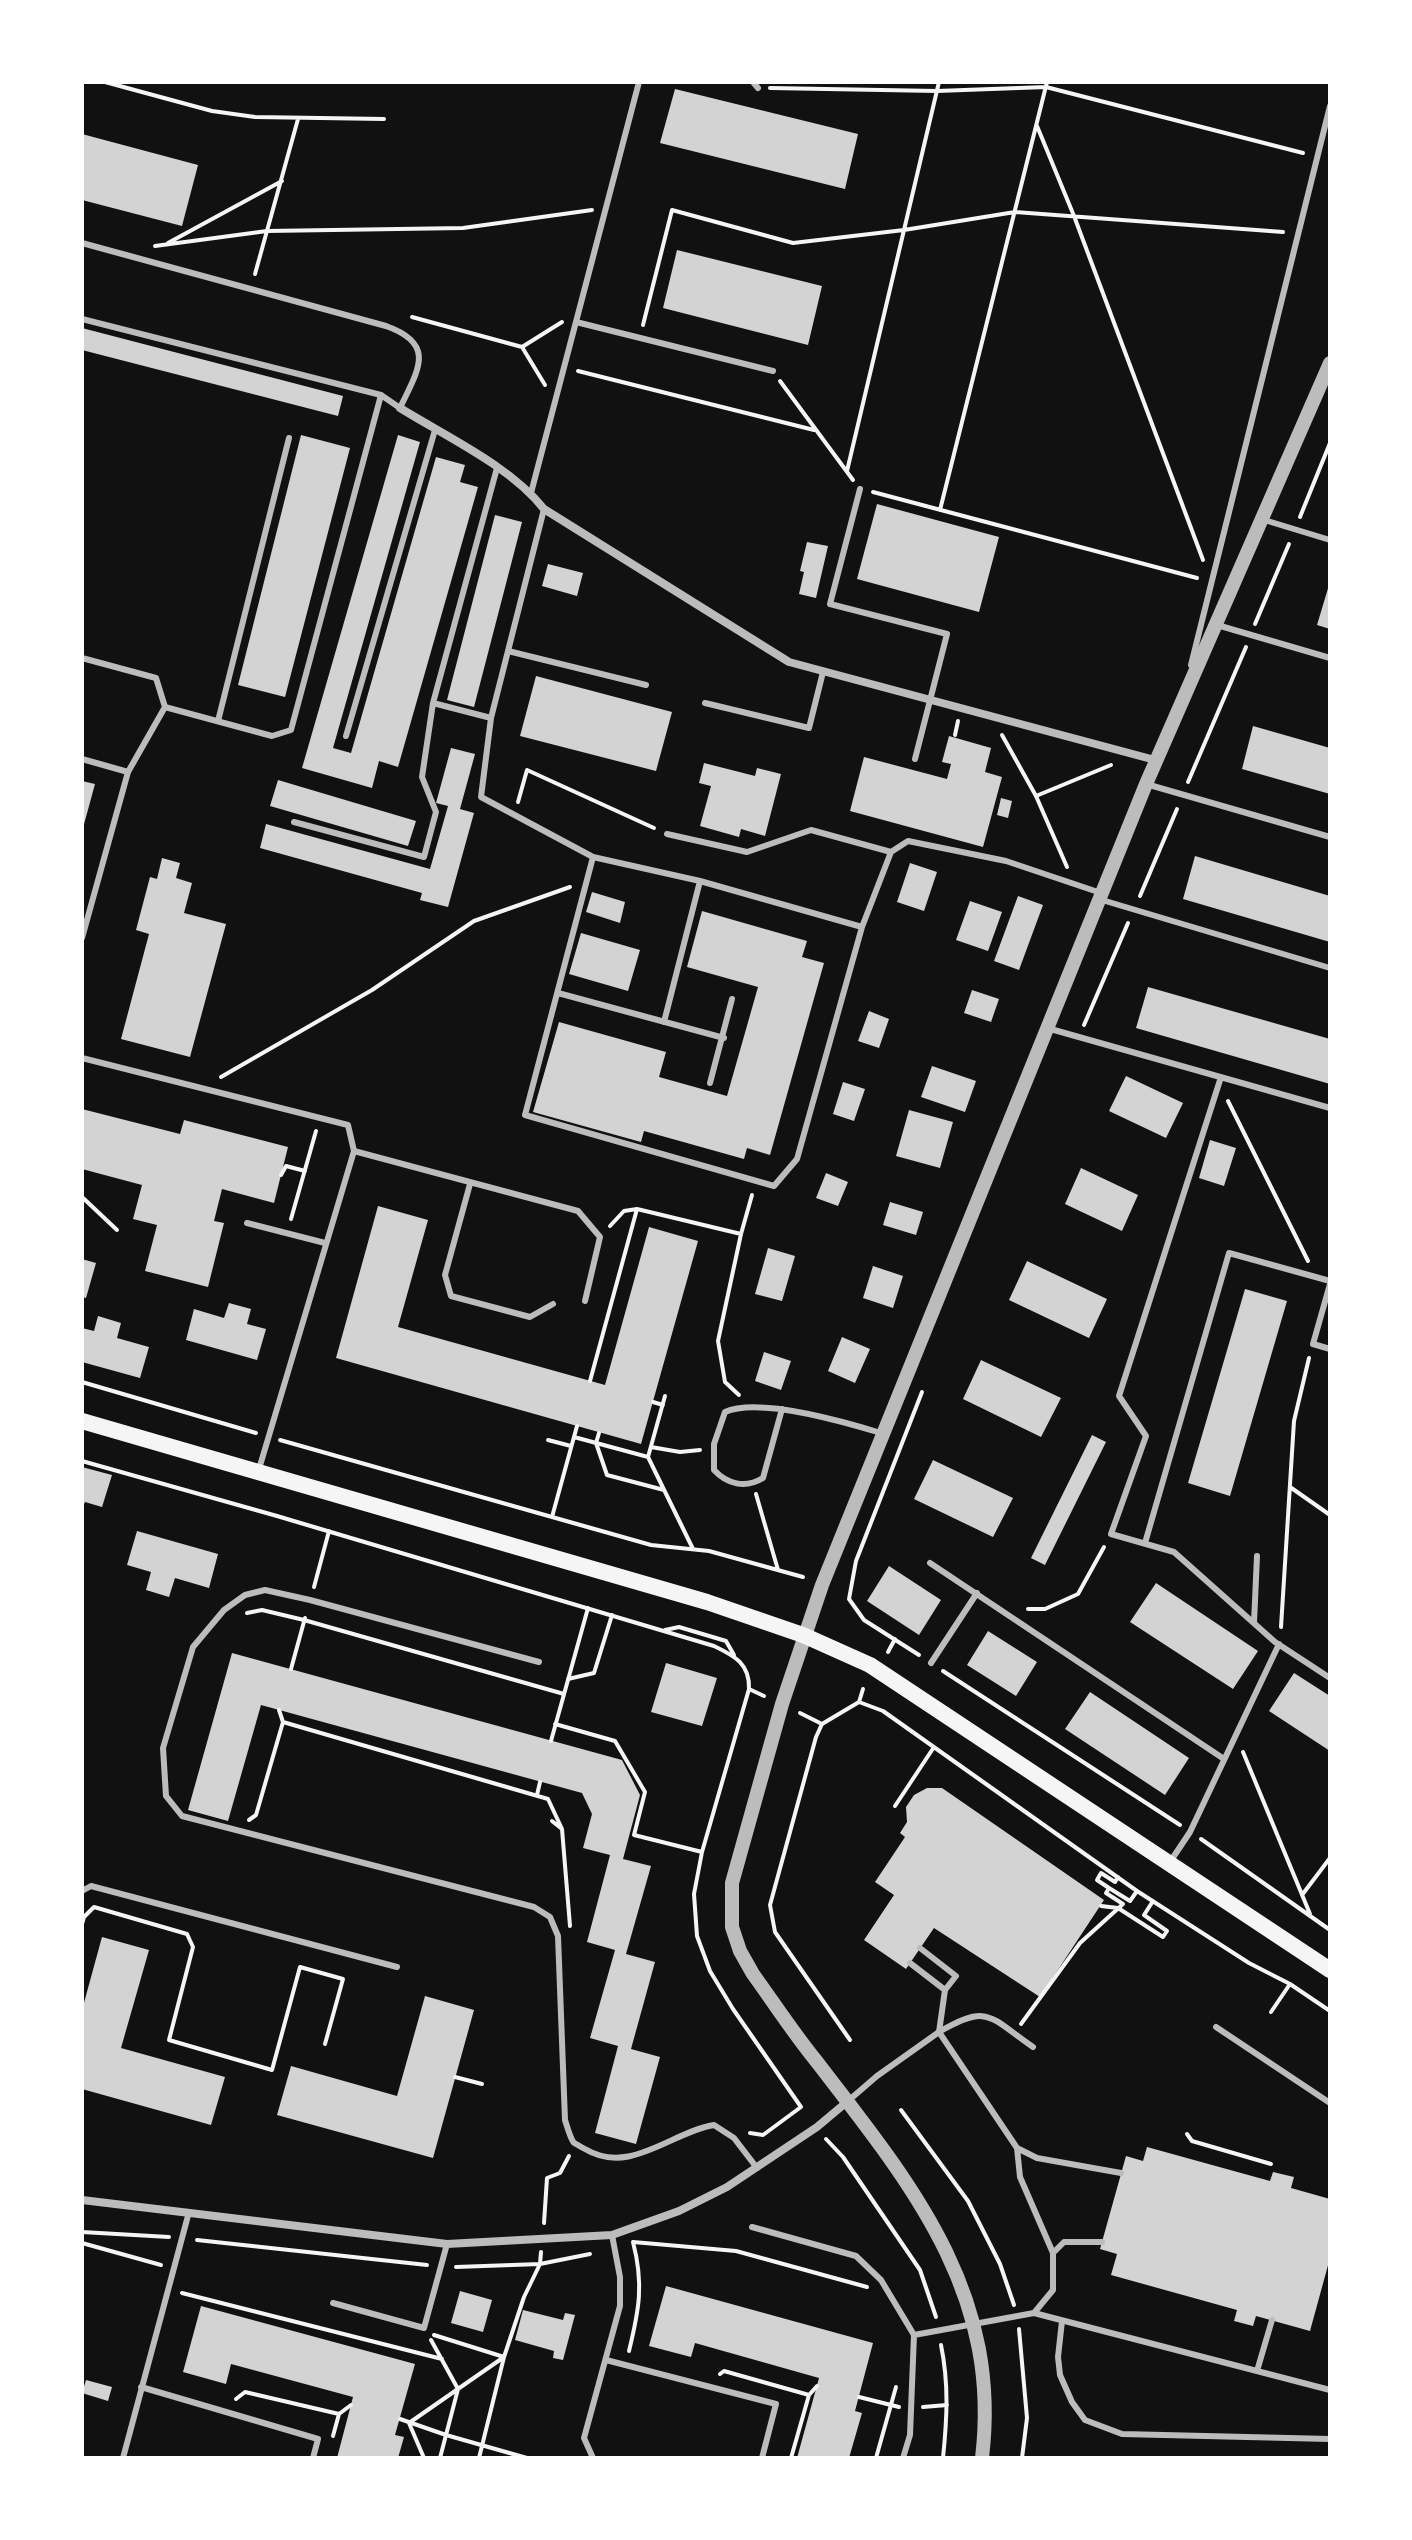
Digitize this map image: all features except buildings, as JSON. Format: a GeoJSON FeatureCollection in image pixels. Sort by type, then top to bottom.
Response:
{"type":"FeatureCollection","features":[{"type":"Feature","properties":{"kind":"main road"},"geometry":{"type":"LineString","coordinates":[[82,1421],[707,1602],[803,1635],[870,1665],[1330,1970]]}},
{"type":"Feature","properties":{"kind":"street"},"geometry":{"type":"LineString","coordinates":[[982,2458],[983,2364],[975,2324],[954,2264],[890,2158],[753,1974],[740,1951],[732,1927],[731,1905],[736,1861],[803,1635],[1155,760],[1330,363]]}},
{"type":"Feature","properties":{"kind":"street"},"geometry":{"type":"LineString","coordinates":[[400,408],[497,468],[531,493],[544,509],[789,662],[1155,760]]}},
{"type":"Feature","properties":{"kind":"street"},"geometry":{"type":"LineString","coordinates":[[82,2200],[447,2244],[612,2235],[679,2211],[727,2187],[817,2127],[848,2101]]}},
{"type":"Feature","properties":{"kind":"lane"},"geometry":{"type":"LineString","coordinates":[[531,493],[639,82]]}},
{"type":"Feature","properties":{"kind":"lane"},"geometry":{"type":"LineString","coordinates":[[1185,692],[1330,106]]}},
{"type":"Feature","properties":{"kind":"lane"},"geometry":{"type":"LineString","coordinates":[[82,243],[406,333],[418,348],[419,359],[400,408],[381,395],[82,319]]}},
{"type":"Feature","properties":{"kind":"lane"},"geometry":{"type":"LineString","coordinates":[[576,322],[773,371]]}},
{"type":"Feature","properties":{"kind":"lane"},"geometry":{"type":"LineString","coordinates":[[165,707],[272,736],[291,730],[381,395]]}},
{"type":"Feature","properties":{"kind":"lane"},"geometry":{"type":"LineString","coordinates":[[346,736],[435,430]]}},
{"type":"Feature","properties":{"kind":"lane"},"geometry":{"type":"LineString","coordinates":[[218,721],[289,438]]}},
{"type":"Feature","properties":{"kind":"lane"},"geometry":{"type":"LineString","coordinates":[[294,822],[424,857],[436,812],[422,777],[433,703],[497,468]]}},
{"type":"Feature","properties":{"kind":"lane"},"geometry":{"type":"LineString","coordinates":[[860,489],[830,604],[947,634],[915,759]]}},
{"type":"Feature","properties":{"kind":"lane"},"geometry":{"type":"LineString","coordinates":[[544,509],[491,718],[481,797],[593,857],[700,881],[862,927]]}},
{"type":"Feature","properties":{"kind":"lane"},"geometry":{"type":"LineString","coordinates":[[1261,519],[1330,540]]}},
{"type":"Feature","properties":{"kind":"lane"},"geometry":{"type":"LineString","coordinates":[[1214,624],[1330,658]]}},
{"type":"Feature","properties":{"kind":"lane"},"geometry":{"type":"LineString","coordinates":[[508,651],[646,685]]}},
{"type":"Feature","properties":{"kind":"lane"},"geometry":{"type":"LineString","coordinates":[[82,658],[156,678],[165,707],[128,772],[82,938]]}},
{"type":"Feature","properties":{"kind":"lane"},"geometry":{"type":"LineString","coordinates":[[705,703],[809,728],[823,672]]}},
{"type":"Feature","properties":{"kind":"lane"},"geometry":{"type":"LineString","coordinates":[[433,703],[491,718]]}},
{"type":"Feature","properties":{"kind":"lane"},"geometry":{"type":"LineString","coordinates":[[82,759],[128,772]]}},
{"type":"Feature","properties":{"kind":"lane"},"geometry":{"type":"LineString","coordinates":[[1146,784],[1330,837]]}},
{"type":"Feature","properties":{"kind":"lane"},"geometry":{"type":"LineString","coordinates":[[667,834],[747,852],[811,830],[891,852]]}},
{"type":"Feature","properties":{"kind":"lane"},"geometry":{"type":"LineString","coordinates":[[593,857],[525,1115],[774,1186],[797,1159],[862,927],[891,852],[908,841],[1006,861],[1074,882],[1134,910],[1330,968]]}},
{"type":"Feature","properties":{"kind":"lane"},"geometry":{"type":"LineString","coordinates":[[664,1022],[700,881]]}},
{"type":"Feature","properties":{"kind":"lane"},"geometry":{"type":"LineString","coordinates":[[558,993],[724,1038]]}},
{"type":"Feature","properties":{"kind":"lane"},"geometry":{"type":"LineString","coordinates":[[710,1083],[732,999]]}},
{"type":"Feature","properties":{"kind":"lane"},"geometry":{"type":"LineString","coordinates":[[1047,1028],[1220,1080],[1330,1108]]}},
{"type":"Feature","properties":{"kind":"lane"},"geometry":{"type":"LineString","coordinates":[[82,1058],[348,1125],[354,1151],[259,1473]]}},
{"type":"Feature","properties":{"kind":"lane"},"geometry":{"type":"LineString","coordinates":[[1220,1080],[1119,1396],[1146,1436],[1111,1534],[1174,1552],[1279,1644],[1330,1678]]}},
{"type":"Feature","properties":{"kind":"lane"},"geometry":{"type":"LineString","coordinates":[[354,1151],[578,1211],[600,1237],[585,1301]]}},
{"type":"Feature","properties":{"kind":"lane"},"geometry":{"type":"LineString","coordinates":[[470,1184],[445,1275],[451,1296],[530,1317],[553,1304]]}},
{"type":"Feature","properties":{"kind":"lane"},"geometry":{"type":"LineString","coordinates":[[247,1223],[325,1243]]}},
{"type":"Feature","properties":{"kind":"lane"},"geometry":{"type":"LineString","coordinates":[[1145,1543],[1229,1253],[1330,1283],[1313,1344],[1330,1349]]}},
{"type":"Feature","properties":{"kind":"lane"},"geometry":{"type":"LineString","coordinates":[[782,1409],[763,1478],[753,1484],[721,1478],[714,1470],[713,1449],[725,1412],[751,1406],[782,1409],[884,1435]]}},
{"type":"Feature","properties":{"kind":"lane"},"geometry":{"type":"LineString","coordinates":[[1254,1623],[1257,1556]]}},
{"type":"Feature","properties":{"kind":"lane"},"geometry":{"type":"LineString","coordinates":[[930,1563],[1224,1759]]}},
{"type":"Feature","properties":{"kind":"lane"},"geometry":{"type":"LineString","coordinates":[[539,1662],[310,1600],[265,1590],[245,1595],[224,1610],[193,1647],[163,1748],[166,1796],[182,1816],[534,1907],[550,1917],[558,1936],[565,2120],[574,2143],[593,2154],[614,2158],[636,2156],[699,2127],[714,2125],[734,2138],[757,2168]]}},
{"type":"Feature","properties":{"kind":"lane"},"geometry":{"type":"LineString","coordinates":[[931,1663],[977,1593]]}},
{"type":"Feature","properties":{"kind":"lane"},"geometry":{"type":"LineString","coordinates":[[1170,1862],[1190,1832],[1279,1644]]}},
{"type":"Feature","properties":{"kind":"lane"},"geometry":{"type":"LineString","coordinates":[[82,1891],[91,1886],[397,1967]]}},
{"type":"Feature","properties":{"kind":"lane"},"geometry":{"type":"LineString","coordinates":[[920,1948],[956,1976],[945,1990],[939,2032],[1017,2148],[1020,2177],[1053,2253],[1053,2290],[1034,2313]]}},
{"type":"Feature","properties":{"kind":"lane"},"geometry":{"type":"LineString","coordinates":[[910,1963],[945,1990]]}},
{"type":"Feature","properties":{"kind":"lane"},"geometry":{"type":"LineString","coordinates":[[848,2101],[877,2076],[964,2018],[978,2014],[991,2018],[1033,2047]]}},
{"type":"Feature","properties":{"kind":"lane"},"geometry":{"type":"LineString","coordinates":[[1216,2027],[1330,2103]]}},
{"type":"Feature","properties":{"kind":"lane"},"geometry":{"type":"LineString","coordinates":[[1017,2148],[1037,2158],[1121,2173]]}},
{"type":"Feature","properties":{"kind":"lane"},"geometry":{"type":"LineString","coordinates":[[123,2458],[189,2212]]}},
{"type":"Feature","properties":{"kind":"lane"},"geometry":{"type":"LineString","coordinates":[[752,2227],[856,2256],[881,2280],[914,2335],[910,2435],[903,2458]]}},
{"type":"Feature","properties":{"kind":"lane"},"geometry":{"type":"LineString","coordinates":[[593,2458],[584,2438],[620,2306],[620,2277],[612,2235]]}},
{"type":"Feature","properties":{"kind":"lane"},"geometry":{"type":"LineString","coordinates":[[1053,2253],[1064,2242],[1102,2242]]}},
{"type":"Feature","properties":{"kind":"lane"},"geometry":{"type":"LineString","coordinates":[[333,2303],[424,2328],[447,2244]]}},
{"type":"Feature","properties":{"kind":"lane"},"geometry":{"type":"LineString","coordinates":[[914,2335],[1034,2313],[1330,2390]]}},
{"type":"Feature","properties":{"kind":"lane"},"geometry":{"type":"LineString","coordinates":[[1257,2371],[1272,2320]]}},
{"type":"Feature","properties":{"kind":"lane"},"geometry":{"type":"LineString","coordinates":[[1062,2321],[1058,2357],[1060,2375],[1072,2402],[1085,2420],[1122,2434],[1330,2439]]}},
{"type":"Feature","properties":{"kind":"lane"},"geometry":{"type":"LineString","coordinates":[[606,2360],[776,2404],[762,2458]]}},
{"type":"Feature","properties":{"kind":"lane"},"geometry":{"type":"LineString","coordinates":[[141,2387],[318,2439],[313,2458]]}},
{"type":"Feature","properties":{"kind":"path"},"geometry":{"type":"LineString","coordinates":[[105,82],[212,111],[255,117],[384,119]]}},
{"type":"Feature","properties":{"kind":"path"},"geometry":{"type":"LineString","coordinates":[[847,471],[939,82]]}},
{"type":"Feature","properties":{"kind":"path"},"geometry":{"type":"LineString","coordinates":[[940,510],[1045,84]]}},
{"type":"Feature","properties":{"kind":"path"},"geometry":{"type":"LineString","coordinates":[[756,85],[937,91],[1045,84],[1303,153]]}},
{"type":"Feature","properties":{"kind":"path"},"geometry":{"type":"LineString","coordinates":[[255,274],[298,119]]}},
{"type":"Feature","properties":{"kind":"path"},"geometry":{"type":"LineString","coordinates":[[1037,126],[1074,216],[1204,563]]}},
{"type":"Feature","properties":{"kind":"path"},"geometry":{"type":"LineString","coordinates":[[164,245],[282,181]]}},
{"type":"Feature","properties":{"kind":"path"},"geometry":{"type":"LineString","coordinates":[[152,247],[267,231],[463,228],[606,208]]}},
{"type":"Feature","properties":{"kind":"path"},"geometry":{"type":"LineString","coordinates":[[643,327],[672,210],[793,243],[904,230],[1015,212],[1283,232]]}},
{"type":"Feature","properties":{"kind":"path"},"geometry":{"type":"LineString","coordinates":[[522,347],[579,312]]}},
{"type":"Feature","properties":{"kind":"path"},"geometry":{"type":"LineString","coordinates":[[412,317],[522,347],[555,402]]}},
{"type":"Feature","properties":{"kind":"path"},"geometry":{"type":"LineString","coordinates":[[564,367],[816,430]]}},
{"type":"Feature","properties":{"kind":"path"},"geometry":{"type":"LineString","coordinates":[[773,371],[860,489],[1199,579]]}},
{"type":"Feature","properties":{"kind":"path"},"geometry":{"type":"LineString","coordinates":[[1065,1033],[1082,1028],[1330,443]]}},
{"type":"Feature","properties":{"kind":"path"},"geometry":{"type":"LineString","coordinates":[[996,723],[1036,796],[1074,882]]}},
{"type":"Feature","properties":{"kind":"path"},"geometry":{"type":"LineString","coordinates":[[1036,796],[1120,761]]}},
{"type":"Feature","properties":{"kind":"path"},"geometry":{"type":"LineString","coordinates":[[514,815],[527,770],[667,834]]}},
{"type":"Feature","properties":{"kind":"path"},"geometry":{"type":"LineString","coordinates":[[203,1088],[372,990],[474,921],[587,880]]}},
{"type":"Feature","properties":{"kind":"path"},"geometry":{"type":"LineString","coordinates":[[1220,1080],[1317,1277]]}},
{"type":"Feature","properties":{"kind":"path"},"geometry":{"type":"LineString","coordinates":[[287,1233],[320,1118]]}},
{"type":"Feature","properties":{"kind":"path"},"geometry":{"type":"LineString","coordinates":[[281,1175],[286,1166],[305,1171]]}},
{"type":"Feature","properties":{"kind":"path"},"geometry":{"type":"LineString","coordinates":[[751,1406],[725,1382],[718,1341],[756,1181]]}},
{"type":"Feature","properties":{"kind":"path"},"geometry":{"type":"LineString","coordinates":[[82,1197],[117,1230]]}},
{"type":"Feature","properties":{"kind":"path"},"geometry":{"type":"LineString","coordinates":[[600,1237],[624,1211],[637,1209],[741,1234]]}},
{"type":"Feature","properties":{"kind":"path"},"geometry":{"type":"LineString","coordinates":[[590,1381],[637,1209]]}},
{"type":"Feature","properties":{"kind":"path"},"geometry":{"type":"LineString","coordinates":[[82,1382],[651,1545],[709,1551],[803,1577]]}},
{"type":"Feature","properties":{"kind":"path"},"geometry":{"type":"LineString","coordinates":[[665,1396],[648,1457],[693,1549]]}},
{"type":"Feature","properties":{"kind":"path"},"geometry":{"type":"LineString","coordinates":[[653,1402],[663,1405]]}},
{"type":"Feature","properties":{"kind":"path"},"geometry":{"type":"LineString","coordinates":[[552,1517],[577,1426]]}},
{"type":"Feature","properties":{"kind":"path"},"geometry":{"type":"LineString","coordinates":[[599,1433],[596,1443],[607,1475],[664,1490]]}},
{"type":"Feature","properties":{"kind":"path"},"geometry":{"type":"LineString","coordinates":[[574,1437],[648,1457]]}},
{"type":"Feature","properties":{"kind":"path"},"geometry":{"type":"LineString","coordinates":[[548,1440],[571,1446]]}},
{"type":"Feature","properties":{"kind":"path"},"geometry":{"type":"LineString","coordinates":[[651,1447],[680,1452],[713,1449]]}},
{"type":"Feature","properties":{"kind":"path"},"geometry":{"type":"LineString","coordinates":[[82,1461],[663,1630],[734,1655]]}},
{"type":"Feature","properties":{"kind":"path"},"geometry":{"type":"LineString","coordinates":[[753,1484],[778,1570]]}},
{"type":"Feature","properties":{"kind":"path"},"geometry":{"type":"LineString","coordinates":[[1290,1487],[1330,1515]]}},
{"type":"Feature","properties":{"kind":"path"},"geometry":{"type":"LineString","coordinates":[[1000,1609],[1045,1609],[1078,1594],[1111,1534]]}},
{"type":"Feature","properties":{"kind":"path"},"geometry":{"type":"LineString","coordinates":[[849,1599],[864,1620],[1190,1832],[1330,1930]]}},
{"type":"Feature","properties":{"kind":"path"},"geometry":{"type":"LineString","coordinates":[[551,1741],[588,1608]]}},
{"type":"Feature","properties":{"kind":"path"},"geometry":{"type":"LineString","coordinates":[[237,1620],[247,1613],[262,1610],[564,1694]]}},
{"type":"Feature","properties":{"kind":"path"},"geometry":{"type":"LineString","coordinates":[[568,1679],[594,1673],[612,1615]]}},
{"type":"Feature","properties":{"kind":"path"},"geometry":{"type":"LineString","coordinates":[[663,1630],[679,1627],[726,1641],[745,1666],[749,1689],[764,1696]]}},
{"type":"Feature","properties":{"kind":"path"},"geometry":{"type":"LineString","coordinates":[[888,1652],[895,1639]]}},
{"type":"Feature","properties":{"kind":"path"},"geometry":{"type":"LineString","coordinates":[[850,2040],[775,1932],[770,1905],[807,1766],[822,1724],[859,1702],[863,1689]]}},
{"type":"Feature","properties":{"kind":"path"},"geometry":{"type":"LineString","coordinates":[[859,1702],[883,1711],[1137,1891],[1330,2011]]}},
{"type":"Feature","properties":{"kind":"path"},"geometry":{"type":"LineString","coordinates":[[247,1821],[256,1815],[283,1722],[279,1710]]}},
{"type":"Feature","properties":{"kind":"path"},"geometry":{"type":"LineString","coordinates":[[800,1713],[822,1724]]}},
{"type":"Feature","properties":{"kind":"path"},"geometry":{"type":"LineString","coordinates":[[283,1722],[548,1799],[562,1829],[571,1933]]}},
{"type":"Feature","properties":{"kind":"path"},"geometry":{"type":"LineString","coordinates":[[555,1724],[615,1741],[645,1792],[634,1835],[702,1852]]}},
{"type":"Feature","properties":{"kind":"path"},"geometry":{"type":"LineString","coordinates":[[895,1806],[934,1747]]}},
{"type":"Feature","properties":{"kind":"path"},"geometry":{"type":"LineString","coordinates":[[536,1796],[540,1782]]}},
{"type":"Feature","properties":{"kind":"path"},"geometry":{"type":"LineString","coordinates":[[552,1821],[562,1829]]}},
{"type":"Feature","properties":{"kind":"path"},"geometry":{"type":"LineString","coordinates":[[1302,1895],[1330,1858]]}},
{"type":"Feature","properties":{"kind":"path"},"geometry":{"type":"LineString","coordinates":[[1118,1877],[1115,1882],[1101,1873],[1097,1880],[1130,1901],[1137,1891]]}},
{"type":"Feature","properties":{"kind":"path"},"geometry":{"type":"LineString","coordinates":[[1014,2033],[1080,1943],[1123,1904],[1106,1893],[1109,1888]]}},
{"type":"Feature","properties":{"kind":"path"},"geometry":{"type":"LineString","coordinates":[[1101,1906],[1118,1908],[1163,1937],[1167,1931],[1144,1915],[1153,1901]]}},
{"type":"Feature","properties":{"kind":"path"},"geometry":{"type":"LineString","coordinates":[[82,1924],[84,1917],[94,1907],[187,1934],[193,1947],[169,2040],[272,2070],[300,1967],[343,1979],[325,2044]]}},
{"type":"Feature","properties":{"kind":"path"},"geometry":{"type":"LineString","coordinates":[[1271,2012],[1290,1984]]}},
{"type":"Feature","properties":{"kind":"path"},"geometry":{"type":"LineString","coordinates":[[455,2077],[482,2084]]}},
{"type":"Feature","properties":{"kind":"path"},"geometry":{"type":"LineString","coordinates":[[741,2127],[751,2134],[763,2135],[801,2107]]}},
{"type":"Feature","properties":{"kind":"path"},"geometry":{"type":"LineString","coordinates":[[901,2110],[968,2201],[1000,2264],[1018,2316],[1027,2418],[1022,2458]]}},
{"type":"Feature","properties":{"kind":"path"},"geometry":{"type":"LineString","coordinates":[[1187,2134],[1192,2141],[1271,2164]]}},
{"type":"Feature","properties":{"kind":"path"},"geometry":{"type":"LineString","coordinates":[[827,2139],[843,2157],[920,2270],[933,2306],[947,2372],[948,2405],[943,2458]]}},
{"type":"Feature","properties":{"kind":"path"},"geometry":{"type":"LineString","coordinates":[[479,2458],[504,2357],[524,2297],[540,2264],[547,2178]]}},
{"type":"Feature","properties":{"kind":"path"},"geometry":{"type":"LineString","coordinates":[[82,2232],[182,2238],[441,2266],[540,2264],[615,2249]]}},
{"type":"Feature","properties":{"kind":"path"},"geometry":{"type":"LineString","coordinates":[[628,2355],[640,2308],[641,2270],[633,2242],[736,2251],[871,2288]]}},
{"type":"Feature","properties":{"kind":"path"},"geometry":{"type":"LineString","coordinates":[[82,2243],[174,2268]]}},
{"type":"Feature","properties":{"kind":"path"},"geometry":{"type":"LineString","coordinates":[[178,2306],[182,2292],[442,2359]]}},
{"type":"Feature","properties":{"kind":"path"},"geometry":{"type":"LineString","coordinates":[[440,2458],[458,2389],[427,2333],[504,2357]]}},
{"type":"Feature","properties":{"kind":"path"},"geometry":{"type":"LineString","coordinates":[[409,2423],[504,2357]]}},
{"type":"Feature","properties":{"kind":"path"},"geometry":{"type":"LineString","coordinates":[[713,2378],[724,2371],[809,2395]]}},
{"type":"Feature","properties":{"kind":"path"},"geometry":{"type":"LineString","coordinates":[[876,2458],[898,2377]]}},
{"type":"Feature","properties":{"kind":"path"},"geometry":{"type":"LineString","coordinates":[[791,2458],[809,2395],[817,2386]]}},
{"type":"Feature","properties":{"kind":"path"},"geometry":{"type":"LineString","coordinates":[[233,2401],[245,2392],[339,2414]]}},
{"type":"Feature","properties":{"kind":"path"},"geometry":{"type":"LineString","coordinates":[[859,2397],[890,2407],[948,2405]]}},
{"type":"Feature","properties":{"kind":"path"},"geometry":{"type":"LineString","coordinates":[[331,2443],[339,2414],[351,2405]]}},
{"type":"Feature","properties":{"kind":"path"},"geometry":{"type":"LineString","coordinates":[[400,2419],[527,2458]]}},
{"type":"Feature","properties":{"kind":"path"},"geometry":{"type":"LineString","coordinates":[[409,2423],[424,2458]]}}]}
